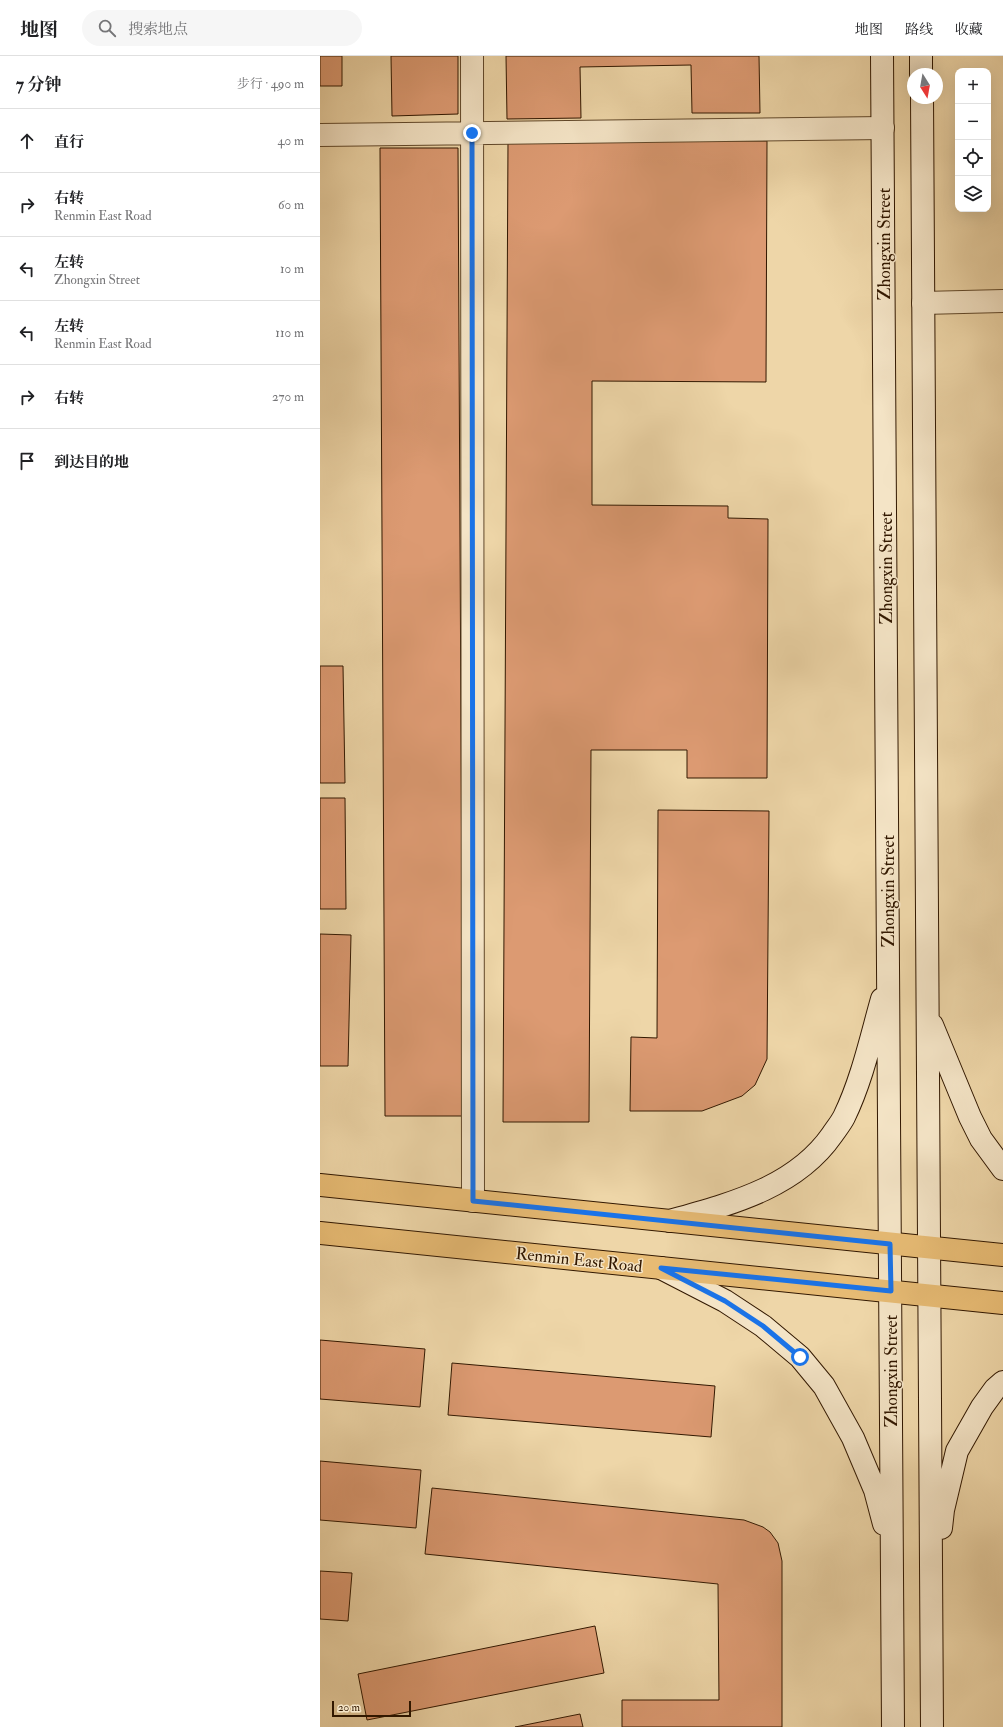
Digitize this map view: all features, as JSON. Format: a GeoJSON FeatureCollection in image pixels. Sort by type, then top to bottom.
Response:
{"type":"FeatureCollection","features":[{"type":"Feature","properties":{"kind":"main road"},"geometry":{"type":"LineString","coordinates":[[472,56],[473,1201]]}},
{"type":"Feature","properties":{"kind":"main road","name":"Zhongxin Street"},"geometry":{"type":"LineString","coordinates":[[882,56],[889,975],[910,1246],[910,1294],[892,1588],[893,1727]]}},
{"type":"Feature","properties":{"kind":"main road"},"geometry":{"type":"LineString","coordinates":[[921,56],[921,68]]}},
{"type":"Feature","properties":{"kind":"main road","name":"Zhongxin Street"},"geometry":{"type":"LineString","coordinates":[[922,104],[928,1014],[910,1246],[910,1294],[931,1611],[932,1727]]}},
{"type":"Feature","properties":{"kind":"main road"},"geometry":{"type":"LineString","coordinates":[[320,135],[883,128]]}},
{"type":"Feature","properties":{"kind":"main road"},"geometry":{"type":"LineString","coordinates":[[923,303],[1003,301]]}},
{"type":"Feature","properties":{"kind":"main road"},"geometry":{"type":"LineString","coordinates":[[670,1221],[727,1205],[759,1193],[794,1172],[822,1149],[844,1118],[859,1081],[889,975]]}},
{"type":"Feature","properties":{"kind":"main road"},"geometry":{"type":"LineString","coordinates":[[928,1014],[970,1117],[981,1139],[1003,1169]]}},
{"type":"Feature","properties":{"kind":"main road"},"geometry":{"type":"LineString","coordinates":[[320,1185],[1003,1255]]}},
{"type":"Feature","properties":{"kind":"main road","name":"Renmin East Road"},"geometry":{"type":"LineString","coordinates":[[320,1233],[1003,1303]]}},
{"type":"Feature","properties":{"kind":"main road"},"geometry":{"type":"LineString","coordinates":[[661,1268],[725,1301],[763,1326],[800,1357],[824,1386],[852,1438],[875,1490],[886,1533],[892,1588]]}},
{"type":"Feature","properties":{"kind":"main road"},"geometry":{"type":"LineString","coordinates":[[931,1611],[943,1510],[957,1451],[982,1407],[995,1389],[1003,1382]]}},
{"type":"Feature","properties":{"kind":"building"},"geometry":{"type":"Polygon","coordinates":[[[320,56],[342,56],[342,86],[320,86],[320,56]]]}},
{"type":"Feature","properties":{"kind":"building"},"geometry":{"type":"Polygon","coordinates":[[[391,56],[458,56],[458,114],[392,116],[391,56]]]}},
{"type":"Feature","properties":{"kind":"building"},"geometry":{"type":"Polygon","coordinates":[[[506,56],[759,56],[760,113],[692,113],[691,65],[580,67],[581,118],[507,119],[506,56]]]}},
{"type":"Feature","properties":{"kind":"building"},"geometry":{"type":"Polygon","coordinates":[[[508,140],[767,141],[766,382],[592,381],[592,505],[728,506],[728,518],[768,519],[767,778],[687,778],[687,750],[591,750],[589,1122],[503,1122],[508,140]]]}},
{"type":"Feature","properties":{"kind":"building"},"geometry":{"type":"Polygon","coordinates":[[[380,148],[458,148],[463,1116],[385,1116],[380,148]]]}},
{"type":"Feature","properties":{"kind":"building"},"geometry":{"type":"Polygon","coordinates":[[[320,666],[343,666],[345,783],[320,783],[320,666]]]}},
{"type":"Feature","properties":{"kind":"building"},"geometry":{"type":"Polygon","coordinates":[[[320,798],[345,798],[346,909],[320,909],[320,798]]]}},
{"type":"Feature","properties":{"kind":"building"},"geometry":{"type":"Polygon","coordinates":[[[658,810],[769,811],[767,1059],[755,1085],[742,1096],[702,1111],[630,1111],[631,1037],[657,1038],[658,810]]]}},
{"type":"Feature","properties":{"kind":"building"},"geometry":{"type":"Polygon","coordinates":[[[320,934],[351,935],[348,1066],[320,1066],[320,934]]]}},
{"type":"Feature","properties":{"kind":"building"},"geometry":{"type":"Polygon","coordinates":[[[320,1340],[425,1349],[420,1407],[320,1399],[320,1340]]]}},
{"type":"Feature","properties":{"kind":"building"},"geometry":{"type":"Polygon","coordinates":[[[452,1363],[715,1386],[711,1437],[448,1415],[452,1363]]]}},
{"type":"Feature","properties":{"kind":"building"},"geometry":{"type":"Polygon","coordinates":[[[320,1461],[421,1470],[416,1528],[320,1520],[320,1461]]]}},
{"type":"Feature","properties":{"kind":"building"},"geometry":{"type":"Polygon","coordinates":[[[432,1488],[744,1520],[763,1527],[770,1532],[778,1543],[782,1561],[782,1727],[622,1727],[622,1700],[719,1700],[718,1584],[425,1554],[432,1488]]]}},
{"type":"Feature","properties":{"kind":"building"},"geometry":{"type":"Polygon","coordinates":[[[320,1571],[352,1573],[348,1621],[320,1619],[320,1571]]]}},
{"type":"Feature","properties":{"kind":"building"},"geometry":{"type":"Polygon","coordinates":[[[595,1626],[604,1673],[367,1720],[358,1674],[595,1626]]]}},
{"type":"Feature","properties":{"kind":"building"},"geometry":{"type":"Polygon","coordinates":[[[580,1714],[583,1727],[515,1727],[580,1714]]]}},
{"type":"Feature","properties":{"kind":"route"},"geometry":{"type":"LineString","coordinates":[[472,133],[473,1201],[890,1244],[891,1291],[661,1268],[725,1301],[763,1326],[800,1357]]}}]}
